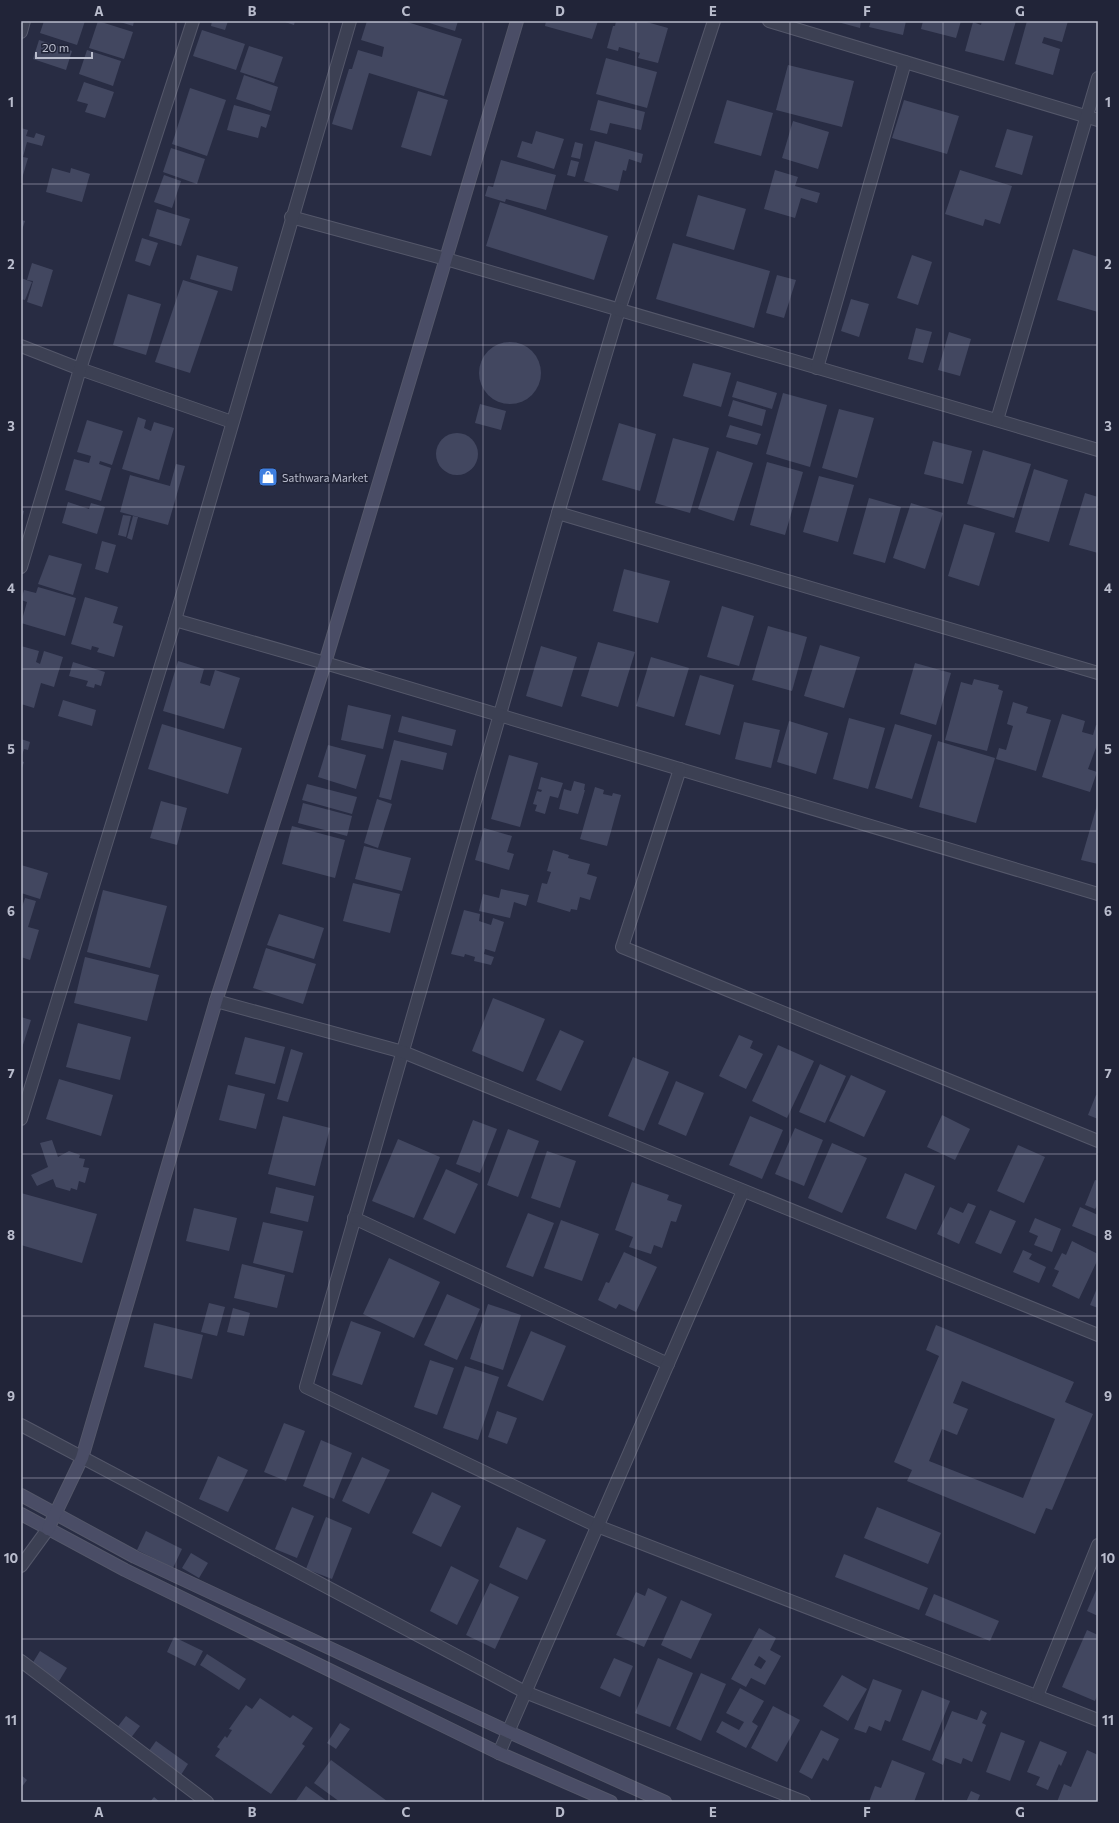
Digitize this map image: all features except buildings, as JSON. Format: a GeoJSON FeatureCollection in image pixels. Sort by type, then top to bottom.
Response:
{"type":"FeatureCollection","features":[{"type":"Feature","properties":{"kind":"street"},"geometry":{"type":"LineString","coordinates":[[21,32],[24,21]]}},
{"type":"Feature","properties":{"kind":"street"},"geometry":{"type":"LineString","coordinates":[[21,567],[80,370],[193,21]]}},
{"type":"Feature","properties":{"kind":"street"},"geometry":{"type":"LineString","coordinates":[[21,1119],[175,620],[291,217],[350,21]]}},
{"type":"Feature","properties":{"kind":"street"},"geometry":{"type":"LineString","coordinates":[[21,1566],[48,1529],[82,1458],[216,1001],[324,663],[517,21]]}},
{"type":"Feature","properties":{"kind":"street"},"geometry":{"type":"LineString","coordinates":[[714,21],[619,310],[558,513],[306,1387],[597,1526],[1098,1720]]}},
{"type":"Feature","properties":{"kind":"street"},"geometry":{"type":"LineString","coordinates":[[769,21],[1092,119]]}},
{"type":"Feature","properties":{"kind":"street"},"geometry":{"type":"LineString","coordinates":[[817,368],[905,62]]}},
{"type":"Feature","properties":{"kind":"street"},"geometry":{"type":"LineString","coordinates":[[997,420],[1092,119],[1098,78]]}},
{"type":"Feature","properties":{"kind":"street"},"geometry":{"type":"LineString","coordinates":[[291,217],[446,259],[1098,450]]}},
{"type":"Feature","properties":{"kind":"street"},"geometry":{"type":"LineString","coordinates":[[21,346],[80,370],[232,422]]}},
{"type":"Feature","properties":{"kind":"street"},"geometry":{"type":"LineString","coordinates":[[558,513],[1098,673]]}},
{"type":"Feature","properties":{"kind":"street"},"geometry":{"type":"LineString","coordinates":[[175,620],[500,715],[1098,894]]}},
{"type":"Feature","properties":{"kind":"street"},"geometry":{"type":"LineString","coordinates":[[680,769],[622,947],[1098,1141]]}},
{"type":"Feature","properties":{"kind":"street"},"geometry":{"type":"LineString","coordinates":[[216,1001],[403,1052],[1098,1335]]}},
{"type":"Feature","properties":{"kind":"street"},"geometry":{"type":"LineString","coordinates":[[499,1753],[743,1191]]}},
{"type":"Feature","properties":{"kind":"street"},"geometry":{"type":"LineString","coordinates":[[354,1218],[668,1364]]}},
{"type":"Feature","properties":{"kind":"street"},"geometry":{"type":"LineString","coordinates":[[21,1425],[525,1692],[804,1802]]}},
{"type":"Feature","properties":{"kind":"street"},"geometry":{"type":"LineString","coordinates":[[21,1495],[135,1557],[509,1732],[665,1802]]}},
{"type":"Feature","properties":{"kind":"street"},"geometry":{"type":"LineString","coordinates":[[21,1514],[125,1570],[499,1753],[611,1802]]}},
{"type":"Feature","properties":{"kind":"street"},"geometry":{"type":"LineString","coordinates":[[1036,1696],[1098,1545]]}},
{"type":"Feature","properties":{"kind":"street"},"geometry":{"type":"LineString","coordinates":[[21,1661],[207,1802]]}},
{"type":"Feature","properties":{"kind":"place","name":"Sathwara Market"},"geometry":{"type":"Point","coordinates":[268,477]}}]}
